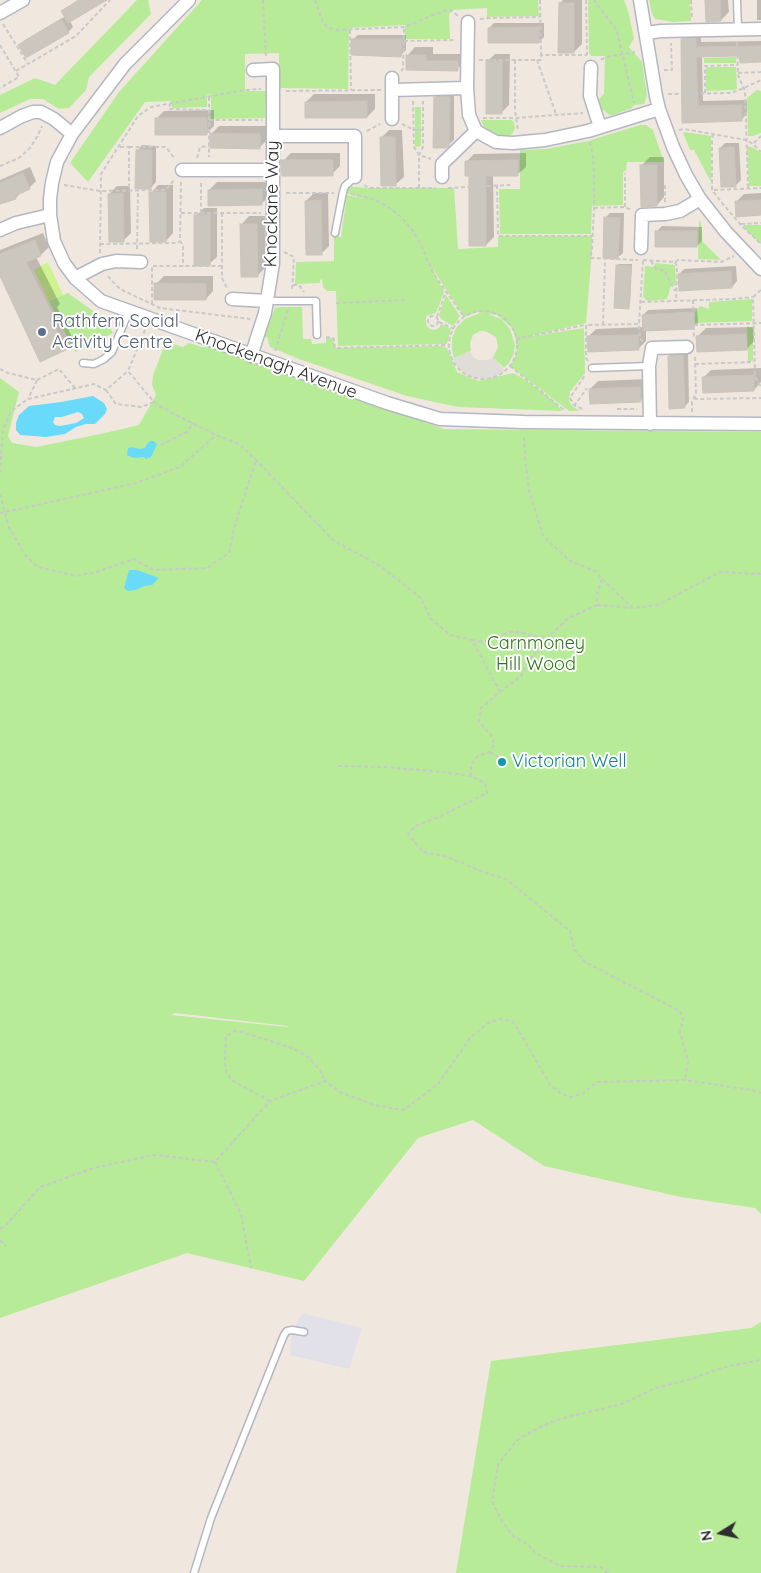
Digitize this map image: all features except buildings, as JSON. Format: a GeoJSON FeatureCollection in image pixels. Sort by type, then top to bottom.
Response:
{"type":"FeatureCollection","features":[{"type":"Feature","properties":{"kind":"street"},"geometry":{"type":"LineString","coordinates":[[0,13],[23,0]]}},
{"type":"Feature","properties":{"kind":"street","name":"Knockenagh Avenue"},"geometry":{"type":"LineString","coordinates":[[189,0],[125,64],[72,134],[58,162],[52,183],[50,216],[54,242],[64,263],[75,278],[100,301],[194,333],[252,356],[387,404],[440,419],[572,423],[761,424]]}},
{"type":"Feature","properties":{"kind":"street"},"geometry":{"type":"LineString","coordinates":[[640,0],[658,103],[667,134],[698,196],[726,232],[761,268]]}},
{"type":"Feature","properties":{"kind":"street"},"geometry":{"type":"LineString","coordinates":[[468,22],[467,88],[469,115],[476,131],[496,142],[544,140],[600,127],[639,115],[658,103]]}},
{"type":"Feature","properties":{"kind":"street"},"geometry":{"type":"LineString","coordinates":[[646,34],[661,31],[761,29]]}},
{"type":"Feature","properties":{"kind":"street"},"geometry":{"type":"LineString","coordinates":[[589,61],[590,96],[600,127]]}},
{"type":"Feature","properties":{"kind":"street","name":"Knockane Way"},"geometry":{"type":"LineString","coordinates":[[252,356],[268,301],[273,263],[273,69],[260,70]]}},
{"type":"Feature","properties":{"kind":"street"},"geometry":{"type":"LineString","coordinates":[[392,119],[392,84],[418,89],[467,88]]}},
{"type":"Feature","properties":{"kind":"street"},"geometry":{"type":"LineString","coordinates":[[0,128],[22,116],[33,112],[41,112],[54,119],[72,134]]}},
{"type":"Feature","properties":{"kind":"street"},"geometry":{"type":"LineString","coordinates":[[442,177],[442,164],[476,131]]}},
{"type":"Feature","properties":{"kind":"street"},"geometry":{"type":"LineString","coordinates":[[274,136],[356,136],[355,177]]}},
{"type":"Feature","properties":{"kind":"street"},"geometry":{"type":"LineString","coordinates":[[182,170],[274,170]]}},
{"type":"Feature","properties":{"kind":"street"},"geometry":{"type":"LineString","coordinates":[[641,248],[642,215],[680,211],[698,196]]}},
{"type":"Feature","properties":{"kind":"street"},"geometry":{"type":"LineString","coordinates":[[0,230],[16,223],[50,216]]}},
{"type":"Feature","properties":{"kind":"street"},"geometry":{"type":"LineString","coordinates":[[75,278],[102,264],[116,261],[147,264]]}},
{"type":"Feature","properties":{"kind":"street"},"geometry":{"type":"LineString","coordinates":[[232,299],[268,301]]}},
{"type":"Feature","properties":{"kind":"street"},"geometry":{"type":"LineString","coordinates":[[650,424],[649,366],[652,348],[692,346]]}},
{"type":"Feature","properties":{"kind":"lane"},"geometry":{"type":"LineString","coordinates":[[737,0],[738,30]]}},
{"type":"Feature","properties":{"kind":"lane"},"geometry":{"type":"LineString","coordinates":[[335,233],[345,186],[355,177]]}},
{"type":"Feature","properties":{"kind":"lane"},"geometry":{"type":"LineString","coordinates":[[268,301],[316,301],[317,335]]}},
{"type":"Feature","properties":{"kind":"lane"},"geometry":{"type":"LineString","coordinates":[[83,363],[94,364],[112,352],[129,311]]}},
{"type":"Feature","properties":{"kind":"lane"},"geometry":{"type":"LineString","coordinates":[[592,368],[649,366]]}},
{"type":"Feature","properties":{"kind":"lane"},"geometry":{"type":"LineString","coordinates":[[194,1573],[211,1518],[284,1335],[292,1330],[304,1332]]}},
{"type":"Feature","properties":{"kind":"path"},"geometry":{"type":"LineString","coordinates":[[16,71],[76,36],[110,0]]}},
{"type":"Feature","properties":{"kind":"path"},"geometry":{"type":"LineString","coordinates":[[260,70],[263,0]]}},
{"type":"Feature","properties":{"kind":"path"},"geometry":{"type":"LineString","coordinates":[[315,0],[323,23],[337,30],[404,27],[435,14],[451,10],[468,22],[487,18],[540,17]]}},
{"type":"Feature","properties":{"kind":"path"},"geometry":{"type":"LineString","coordinates":[[468,60],[541,60],[540,0]]}},
{"type":"Feature","properties":{"kind":"path"},"geometry":{"type":"LineString","coordinates":[[586,0],[589,61]]}},
{"type":"Feature","properties":{"kind":"path"},"geometry":{"type":"LineString","coordinates":[[594,0],[618,31],[633,100],[639,115]]}},
{"type":"Feature","properties":{"kind":"path"},"geometry":{"type":"LineString","coordinates":[[692,0],[692,30]]}},
{"type":"Feature","properties":{"kind":"path"},"geometry":{"type":"LineString","coordinates":[[0,18],[28,64]]}},
{"type":"Feature","properties":{"kind":"path"},"geometry":{"type":"LineString","coordinates":[[404,27],[404,69]]}},
{"type":"Feature","properties":{"kind":"path"},"geometry":{"type":"LineString","coordinates":[[350,30],[351,90]]}},
{"type":"Feature","properties":{"kind":"path"},"geometry":{"type":"LineString","coordinates":[[738,30],[738,73],[744,88],[748,188]]}},
{"type":"Feature","properties":{"kind":"path"},"geometry":{"type":"LineString","coordinates":[[404,41],[468,40]]}},
{"type":"Feature","properties":{"kind":"path"},"geometry":{"type":"LineString","coordinates":[[652,71],[672,70],[671,40]]}},
{"type":"Feature","properties":{"kind":"path"},"geometry":{"type":"LineString","coordinates":[[0,45],[19,77],[0,88]]}},
{"type":"Feature","properties":{"kind":"path"},"geometry":{"type":"LineString","coordinates":[[541,55],[589,61],[624,55]]}},
{"type":"Feature","properties":{"kind":"path"},"geometry":{"type":"LineString","coordinates":[[514,60],[515,118],[518,142]]}},
{"type":"Feature","properties":{"kind":"path"},"geometry":{"type":"LineString","coordinates":[[537,60],[556,114]]}},
{"type":"Feature","properties":{"kind":"path"},"geometry":{"type":"LineString","coordinates":[[705,93],[705,66],[738,65]]}},
{"type":"Feature","properties":{"kind":"path"},"geometry":{"type":"LineString","coordinates":[[738,73],[761,72]]}},
{"type":"Feature","properties":{"kind":"path"},"geometry":{"type":"LineString","coordinates":[[658,103],[672,94],[731,92],[761,80]]}},
{"type":"Feature","properties":{"kind":"path"},"geometry":{"type":"LineString","coordinates":[[263,320],[160,308],[120,289],[111,280],[102,264],[100,254],[101,174],[138,116],[151,107],[245,90],[351,90],[392,84]]}},
{"type":"Feature","properties":{"kind":"path"},"geometry":{"type":"LineString","coordinates":[[418,89],[423,130],[423,147],[419,155],[419,188]]}},
{"type":"Feature","properties":{"kind":"path"},"geometry":{"type":"LineString","coordinates":[[418,89],[414,147],[419,155]]}},
{"type":"Feature","properties":{"kind":"path"},"geometry":{"type":"LineString","coordinates":[[200,147],[209,146],[209,96]]}},
{"type":"Feature","properties":{"kind":"path"},"geometry":{"type":"LineString","coordinates":[[170,103],[170,109],[209,110]]}},
{"type":"Feature","properties":{"kind":"path"},"geometry":{"type":"LineString","coordinates":[[469,115],[481,118],[515,118],[595,113]]}},
{"type":"Feature","properties":{"kind":"path"},"geometry":{"type":"LineString","coordinates":[[0,166],[19,158],[30,148],[46,115]]}},
{"type":"Feature","properties":{"kind":"path","name":"Knockane Way"},"geometry":{"type":"LineString","coordinates":[[209,120],[257,120]]}},
{"type":"Feature","properties":{"kind":"path"},"geometry":{"type":"LineString","coordinates":[[667,134],[684,129],[746,140],[761,152]]}},
{"type":"Feature","properties":{"kind":"path"},"geometry":{"type":"LineString","coordinates":[[414,130],[423,130]]}},
{"type":"Feature","properties":{"kind":"path"},"geometry":{"type":"LineString","coordinates":[[713,134],[712,190],[740,224],[761,244]]}},
{"type":"Feature","properties":{"kind":"path"},"geometry":{"type":"LineString","coordinates":[[753,144],[761,136]]}},
{"type":"Feature","properties":{"kind":"path"},"geometry":{"type":"LineString","coordinates":[[120,147],[166,147],[182,170],[180,241],[182,245],[183,266]]}},
{"type":"Feature","properties":{"kind":"path"},"geometry":{"type":"LineString","coordinates":[[129,147],[129,190]]}},
{"type":"Feature","properties":{"kind":"path"},"geometry":{"type":"LineString","coordinates":[[72,186],[100,191],[166,190],[182,170]]}},
{"type":"Feature","properties":{"kind":"path"},"geometry":{"type":"LineString","coordinates":[[201,170],[201,213]]}},
{"type":"Feature","properties":{"kind":"path"},"geometry":{"type":"LineString","coordinates":[[625,174],[625,207]]}},
{"type":"Feature","properties":{"kind":"path"},"geometry":{"type":"LineString","coordinates":[[355,177],[369,188],[458,188],[461,186],[510,185]]}},
{"type":"Feature","properties":{"kind":"path"},"geometry":{"type":"LineString","coordinates":[[665,214],[666,183]]}},
{"type":"Feature","properties":{"kind":"path"},"geometry":{"type":"LineString","coordinates":[[497,185],[498,236],[592,236]]}},
{"type":"Feature","properties":{"kind":"path"},"geometry":{"type":"LineString","coordinates":[[698,196],[717,189],[761,188]]}},
{"type":"Feature","properties":{"kind":"path"},"geometry":{"type":"LineString","coordinates":[[138,190],[138,243]]}},
{"type":"Feature","properties":{"kind":"path"},"geometry":{"type":"LineString","coordinates":[[273,194],[343,192],[370,198],[384,204],[400,216],[411,228],[421,244],[433,273],[464,317]]}},
{"type":"Feature","properties":{"kind":"path"},"geometry":{"type":"LineString","coordinates":[[594,208],[625,207],[642,215]]}},
{"type":"Feature","properties":{"kind":"path"},"geometry":{"type":"LineString","coordinates":[[180,213],[273,213]]}},
{"type":"Feature","properties":{"kind":"path"},"geometry":{"type":"LineString","coordinates":[[222,213],[222,278],[232,299],[223,316]]}},
{"type":"Feature","properties":{"kind":"path"},"geometry":{"type":"LineString","coordinates":[[740,224],[761,223]]}},
{"type":"Feature","properties":{"kind":"path"},"geometry":{"type":"LineString","coordinates":[[100,244],[176,243],[180,241]]}},
{"type":"Feature","properties":{"kind":"path"},"geometry":{"type":"LineString","coordinates":[[641,248],[644,260],[639,324],[640,339],[652,348]]}},
{"type":"Feature","properties":{"kind":"path"},"geometry":{"type":"LineString","coordinates":[[603,325],[606,259]]}},
{"type":"Feature","properties":{"kind":"path"},"geometry":{"type":"LineString","coordinates":[[651,261],[656,270],[664,270],[676,292]]}},
{"type":"Feature","properties":{"kind":"path"},"geometry":{"type":"LineString","coordinates":[[675,262],[677,266],[676,301]]}},
{"type":"Feature","properties":{"kind":"path"},"geometry":{"type":"LineString","coordinates":[[152,304],[147,264],[222,266]]}},
{"type":"Feature","properties":{"kind":"path"},"geometry":{"type":"LineString","coordinates":[[641,302],[753,297],[761,290]]}},
{"type":"Feature","properties":{"kind":"path"},"geometry":{"type":"LineString","coordinates":[[436,317],[446,292]]}},
{"type":"Feature","properties":{"kind":"path"},"geometry":{"type":"LineString","coordinates":[[753,297],[754,378],[761,387]]}},
{"type":"Feature","properties":{"kind":"path"},"geometry":{"type":"LineString","coordinates":[[336,303],[406,300]]}},
{"type":"Feature","properties":{"kind":"path"},"geometry":{"type":"LineString","coordinates":[[692,424],[692,402],[696,394],[692,346],[694,325],[693,300]]}},
{"type":"Feature","properties":{"kind":"path"},"geometry":{"type":"LineString","coordinates":[[485,311],[496,314],[506,320],[512,328],[517,348],[515,358],[510,366],[493,378],[472,378],[463,373],[451,356],[449,345],[454,329],[464,317],[477,312],[485,311]]}},
{"type":"Feature","properties":{"kind":"path"},"geometry":{"type":"LineString","coordinates":[[436,317],[432,316],[429,318],[429,324],[436,326],[439,322]]}},
{"type":"Feature","properties":{"kind":"path"},"geometry":{"type":"LineString","coordinates":[[436,317],[439,322],[454,329]]}},
{"type":"Feature","properties":{"kind":"path"},"geometry":{"type":"LineString","coordinates":[[106,390],[128,371],[149,319]]}},
{"type":"Feature","properties":{"kind":"path"},"geometry":{"type":"LineString","coordinates":[[694,325],[761,323]]}},
{"type":"Feature","properties":{"kind":"path"},"geometry":{"type":"LineString","coordinates":[[516,339],[586,325]]}},
{"type":"Feature","properties":{"kind":"path"},"geometry":{"type":"LineString","coordinates":[[317,335],[332,338],[335,348],[449,345]]}},
{"type":"Feature","properties":{"kind":"path"},"geometry":{"type":"LineString","coordinates":[[695,364],[754,362]]}},
{"type":"Feature","properties":{"kind":"path"},"geometry":{"type":"LineString","coordinates":[[510,366],[564,409],[572,423]]}},
{"type":"Feature","properties":{"kind":"path"},"geometry":{"type":"LineString","coordinates":[[0,369],[8,374],[37,380],[60,369],[75,388]]}},
{"type":"Feature","properties":{"kind":"path"},"geometry":{"type":"LineString","coordinates":[[128,371],[154,402],[216,435],[239,444],[333,540],[380,566],[421,598],[431,619],[450,635],[484,642],[514,631],[547,639]]}},
{"type":"Feature","properties":{"kind":"path"},"geometry":{"type":"LineString","coordinates":[[28,399],[37,380]]}},
{"type":"Feature","properties":{"kind":"path"},"geometry":{"type":"LineString","coordinates":[[0,473],[3,430],[11,411],[28,399],[94,384],[106,390],[116,404],[141,407],[154,402]]}},
{"type":"Feature","properties":{"kind":"path"},"geometry":{"type":"LineString","coordinates":[[574,406],[586,388]]}},
{"type":"Feature","properties":{"kind":"path"},"geometry":{"type":"LineString","coordinates":[[694,398],[761,398]]}},
{"type":"Feature","properties":{"kind":"path"},"geometry":{"type":"LineString","coordinates":[[524,422],[525,458],[529,490],[543,536],[570,561],[595,571],[633,608]]}},
{"type":"Feature","properties":{"kind":"path"},"geometry":{"type":"LineString","coordinates":[[162,445],[187,432],[193,423]]}},
{"type":"Feature","properties":{"kind":"path"},"geometry":{"type":"LineString","coordinates":[[0,513],[136,483],[180,467],[216,435]]}},
{"type":"Feature","properties":{"kind":"path"},"geometry":{"type":"LineString","coordinates":[[0,494],[9,528],[26,556],[38,567],[76,576],[96,572],[134,559],[153,570],[207,568],[229,553],[235,525],[256,460]]}},
{"type":"Feature","properties":{"kind":"path"},"geometry":{"type":"LineString","coordinates":[[471,776],[471,765],[478,756],[490,752],[494,744],[492,736],[479,722],[480,708],[521,676],[527,663],[567,619],[597,605],[633,608],[658,605],[720,572],[761,574]]}},
{"type":"Feature","properties":{"kind":"path"},"geometry":{"type":"LineString","coordinates":[[597,605],[597,595],[602,579]]}},
{"type":"Feature","properties":{"kind":"path"},"geometry":{"type":"LineString","coordinates":[[472,640],[500,692]]}},
{"type":"Feature","properties":{"kind":"path"},"geometry":{"type":"LineString","coordinates":[[490,752],[503,760]]}},
{"type":"Feature","properties":{"kind":"path"},"geometry":{"type":"LineString","coordinates":[[338,766],[384,767],[442,772],[471,776],[485,783],[487,793],[416,826],[408,834],[423,852],[445,856],[506,879],[570,931],[574,949],[585,962],[680,1011],[683,1019],[680,1032],[688,1061],[685,1080]]}},
{"type":"Feature","properties":{"kind":"path"},"geometry":{"type":"LineString","coordinates":[[270,1101],[233,1081],[226,1072],[226,1036],[235,1031],[292,1048],[307,1056],[320,1070],[325,1080],[340,1092],[374,1105],[404,1110],[438,1084],[470,1038],[488,1023],[500,1019],[512,1021],[551,1086],[560,1093],[571,1097],[582,1094],[597,1082],[685,1080],[761,1093]]}},
{"type":"Feature","properties":{"kind":"path"},"geometry":{"type":"LineString","coordinates":[[215,1162],[270,1101],[325,1080]]}},
{"type":"Feature","properties":{"kind":"path"},"geometry":{"type":"LineString","coordinates":[[0,1229],[40,1187],[94,1168],[154,1155],[215,1162]]}},
{"type":"Feature","properties":{"kind":"path"},"geometry":{"type":"LineString","coordinates":[[215,1162],[241,1214],[250,1268]]}},
{"type":"Feature","properties":{"kind":"path"},"geometry":{"type":"LineString","coordinates":[[0,1240],[6,1247]]}},
{"type":"Feature","properties":{"kind":"path"},"geometry":{"type":"LineString","coordinates":[[608,1573],[601,1567],[560,1566],[537,1554],[527,1544],[513,1536],[502,1521],[492,1501],[498,1465],[516,1441],[538,1428],[560,1419],[622,1404],[656,1388],[691,1379],[725,1367],[761,1360]]}},
{"type":"Feature","properties":{"kind":"shaded area"},"geometry":{"type":"Polygon","coordinates":[[[470,351],[473,357],[478,360],[488,360],[493,357],[505,371],[493,378],[483,379],[463,373],[453,359],[470,351]]]}},
{"type":"Feature","properties":{"kind":"shaded area"},"geometry":{"type":"Polygon","coordinates":[[[302,1313],[362,1328],[349,1369],[290,1355],[292,1334],[303,1334],[304,1329],[295,1326],[302,1313]]]}},
{"type":"Feature","properties":{"kind":"green space"},"geometry":{"type":"Polygon","coordinates":[[[137,0],[148,0],[151,14],[89,77],[86,90],[69,108],[59,109],[43,99],[30,99],[0,113],[0,95],[35,78],[55,85],[137,0]]]}},
{"type":"Feature","properties":{"kind":"green space"},"geometry":{"type":"Polygon","coordinates":[[[202,0],[538,0],[539,16],[487,17],[487,8],[452,10],[449,15],[450,39],[405,39],[405,25],[349,28],[348,89],[279,88],[279,53],[245,54],[245,91],[266,91],[265,118],[211,119],[211,94],[207,95],[207,107],[172,108],[171,101],[145,102],[88,182],[70,163],[119,92],[202,0]]]}},
{"type":"Feature","properties":{"kind":"green space"},"geometry":{"type":"Polygon","coordinates":[[[588,0],[624,0],[634,38],[629,47],[642,62],[647,95],[644,104],[634,105],[632,108],[613,115],[609,115],[604,110],[601,111],[598,100],[604,94],[605,56],[591,56],[589,53],[588,0]]]}},
{"type":"Feature","properties":{"kind":"green space"},"geometry":{"type":"Polygon","coordinates":[[[649,0],[690,0],[691,21],[673,22],[655,19],[649,0]]]}},
{"type":"Feature","properties":{"kind":"green space"},"geometry":{"type":"Polygon","coordinates":[[[736,57],[736,63],[704,63],[704,58],[736,57]]]}},
{"type":"Feature","properties":{"kind":"green space"},"geometry":{"type":"Polygon","coordinates":[[[706,67],[736,67],[737,89],[706,91],[706,67]]]}},
{"type":"Feature","properties":{"kind":"green space"},"geometry":{"type":"Polygon","coordinates":[[[757,90],[761,91],[761,133],[748,136],[747,98],[757,90]]]}},
{"type":"Feature","properties":{"kind":"green space"},"geometry":{"type":"Polygon","coordinates":[[[415,107],[421,107],[421,146],[415,147],[415,107]]]}},
{"type":"Feature","properties":{"kind":"green space"},"geometry":{"type":"Polygon","coordinates":[[[481,120],[511,120],[514,122],[515,128],[510,135],[503,136],[486,129],[481,120]]]}},
{"type":"Feature","properties":{"kind":"green space"},"geometry":{"type":"Polygon","coordinates":[[[640,125],[646,125],[653,130],[664,162],[627,162],[626,170],[623,172],[623,205],[592,206],[591,234],[500,234],[499,189],[520,189],[520,150],[546,149],[588,141],[640,125]]]}},
{"type":"Feature","properties":{"kind":"green space"},"geometry":{"type":"Polygon","coordinates":[[[683,133],[711,136],[711,182],[694,150],[690,150],[683,133]]]}},
{"type":"Feature","properties":{"kind":"green space"},"geometry":{"type":"Polygon","coordinates":[[[747,146],[761,153],[761,186],[749,186],[747,146]]]}},
{"type":"Feature","properties":{"kind":"green space"},"geometry":{"type":"Polygon","coordinates":[[[345,186],[369,188],[454,188],[458,249],[498,247],[498,236],[592,236],[586,323],[527,337],[584,328],[585,373],[570,392],[569,401],[572,406],[580,411],[569,411],[510,366],[515,358],[516,339],[512,328],[497,315],[488,314],[501,319],[510,329],[515,345],[514,353],[504,368],[493,357],[498,347],[496,337],[485,331],[480,331],[473,335],[470,343],[471,351],[454,358],[452,338],[456,328],[465,319],[480,313],[486,314],[477,312],[464,317],[432,268],[444,292],[436,313],[426,316],[426,325],[434,330],[439,328],[441,324],[451,329],[447,344],[338,346],[336,291],[327,291],[323,287],[322,279],[320,283],[295,284],[296,262],[334,261],[334,236],[341,237],[347,195],[365,199],[343,192],[345,186]]]}},
{"type":"Feature","properties":{"kind":"green space"},"geometry":{"type":"Polygon","coordinates":[[[699,220],[701,223],[702,241],[721,260],[698,259],[699,220]]]}},
{"type":"Feature","properties":{"kind":"green space"},"geometry":{"type":"Polygon","coordinates":[[[744,225],[761,225],[761,244],[743,227],[744,225]]]}},
{"type":"Feature","properties":{"kind":"green space"},"geometry":{"type":"Polygon","coordinates":[[[48,262],[63,295],[49,301],[34,270],[48,262]]]}},
{"type":"Feature","properties":{"kind":"green space"},"geometry":{"type":"Polygon","coordinates":[[[656,263],[675,265],[676,286],[671,286],[667,299],[648,301],[643,297],[645,266],[653,267],[656,263]]]}},
{"type":"Feature","properties":{"kind":"green space"},"geometry":{"type":"Polygon","coordinates":[[[68,293],[106,318],[113,333],[75,352],[49,301],[68,293]]]}},
{"type":"Feature","properties":{"kind":"green space"},"geometry":{"type":"Polygon","coordinates":[[[446,295],[460,316],[453,326],[441,319],[439,315],[446,295]]]}},
{"type":"Feature","properties":{"kind":"green space"},"geometry":{"type":"Polygon","coordinates":[[[752,299],[752,321],[695,323],[695,313],[700,306],[709,309],[709,302],[752,299]]]}},
{"type":"Feature","properties":{"kind":"green space"},"geometry":{"type":"Polygon","coordinates":[[[302,307],[303,339],[311,339],[312,344],[326,343],[326,338],[333,338],[335,348],[442,346],[447,348],[457,372],[478,381],[513,373],[526,380],[555,402],[562,411],[458,407],[407,396],[299,359],[270,347],[267,337],[264,337],[275,308],[302,307]]]}},
{"type":"Feature","properties":{"kind":"green space"},"geometry":{"type":"Polygon","coordinates":[[[747,326],[753,328],[753,361],[748,361],[747,326]]]}},
{"type":"Feature","properties":{"kind":"green space","name":"Carnmoney Hill Wood"},"geometry":{"type":"Polygon","coordinates":[[[166,342],[183,347],[189,343],[202,347],[212,346],[444,429],[761,432],[761,1214],[755,1208],[681,1197],[544,1166],[473,1120],[418,1138],[304,1281],[187,1253],[0,1318],[0,378],[19,392],[8,436],[12,443],[36,447],[139,425],[156,395],[152,385],[153,375],[166,342]],[[175,1013],[171,1015],[288,1027],[175,1013]]]}},
{"type":"Feature","properties":{"kind":"green space"},"geometry":{"type":"Polygon","coordinates":[[[761,1322],[761,1573],[456,1573],[491,1361],[751,1328],[761,1322]]]}},
{"type":"Feature","properties":{"kind":"water"},"geometry":{"type":"Polygon","coordinates":[[[93,396],[104,403],[107,409],[105,414],[95,424],[76,427],[65,434],[46,437],[20,435],[16,430],[19,415],[29,406],[93,396]],[[78,412],[55,417],[53,422],[55,425],[60,426],[76,423],[84,418],[78,412]]]}},
{"type":"Feature","properties":{"kind":"water"},"geometry":{"type":"Polygon","coordinates":[[[150,441],[154,441],[157,444],[151,457],[146,459],[144,457],[134,458],[127,455],[128,448],[145,448],[150,441]]]}},
{"type":"Feature","properties":{"kind":"water"},"geometry":{"type":"Polygon","coordinates":[[[129,570],[137,570],[159,578],[152,585],[128,591],[124,588],[129,570]]]}},
{"type":"Feature","properties":{"kind":"place","name":"Rathfern Social Activity Centre"},"geometry":{"type":"Point","coordinates":[42,332]}},
{"type":"Feature","properties":{"kind":"place","name":"Victorian Well"},"geometry":{"type":"Point","coordinates":[502,762]}}]}
